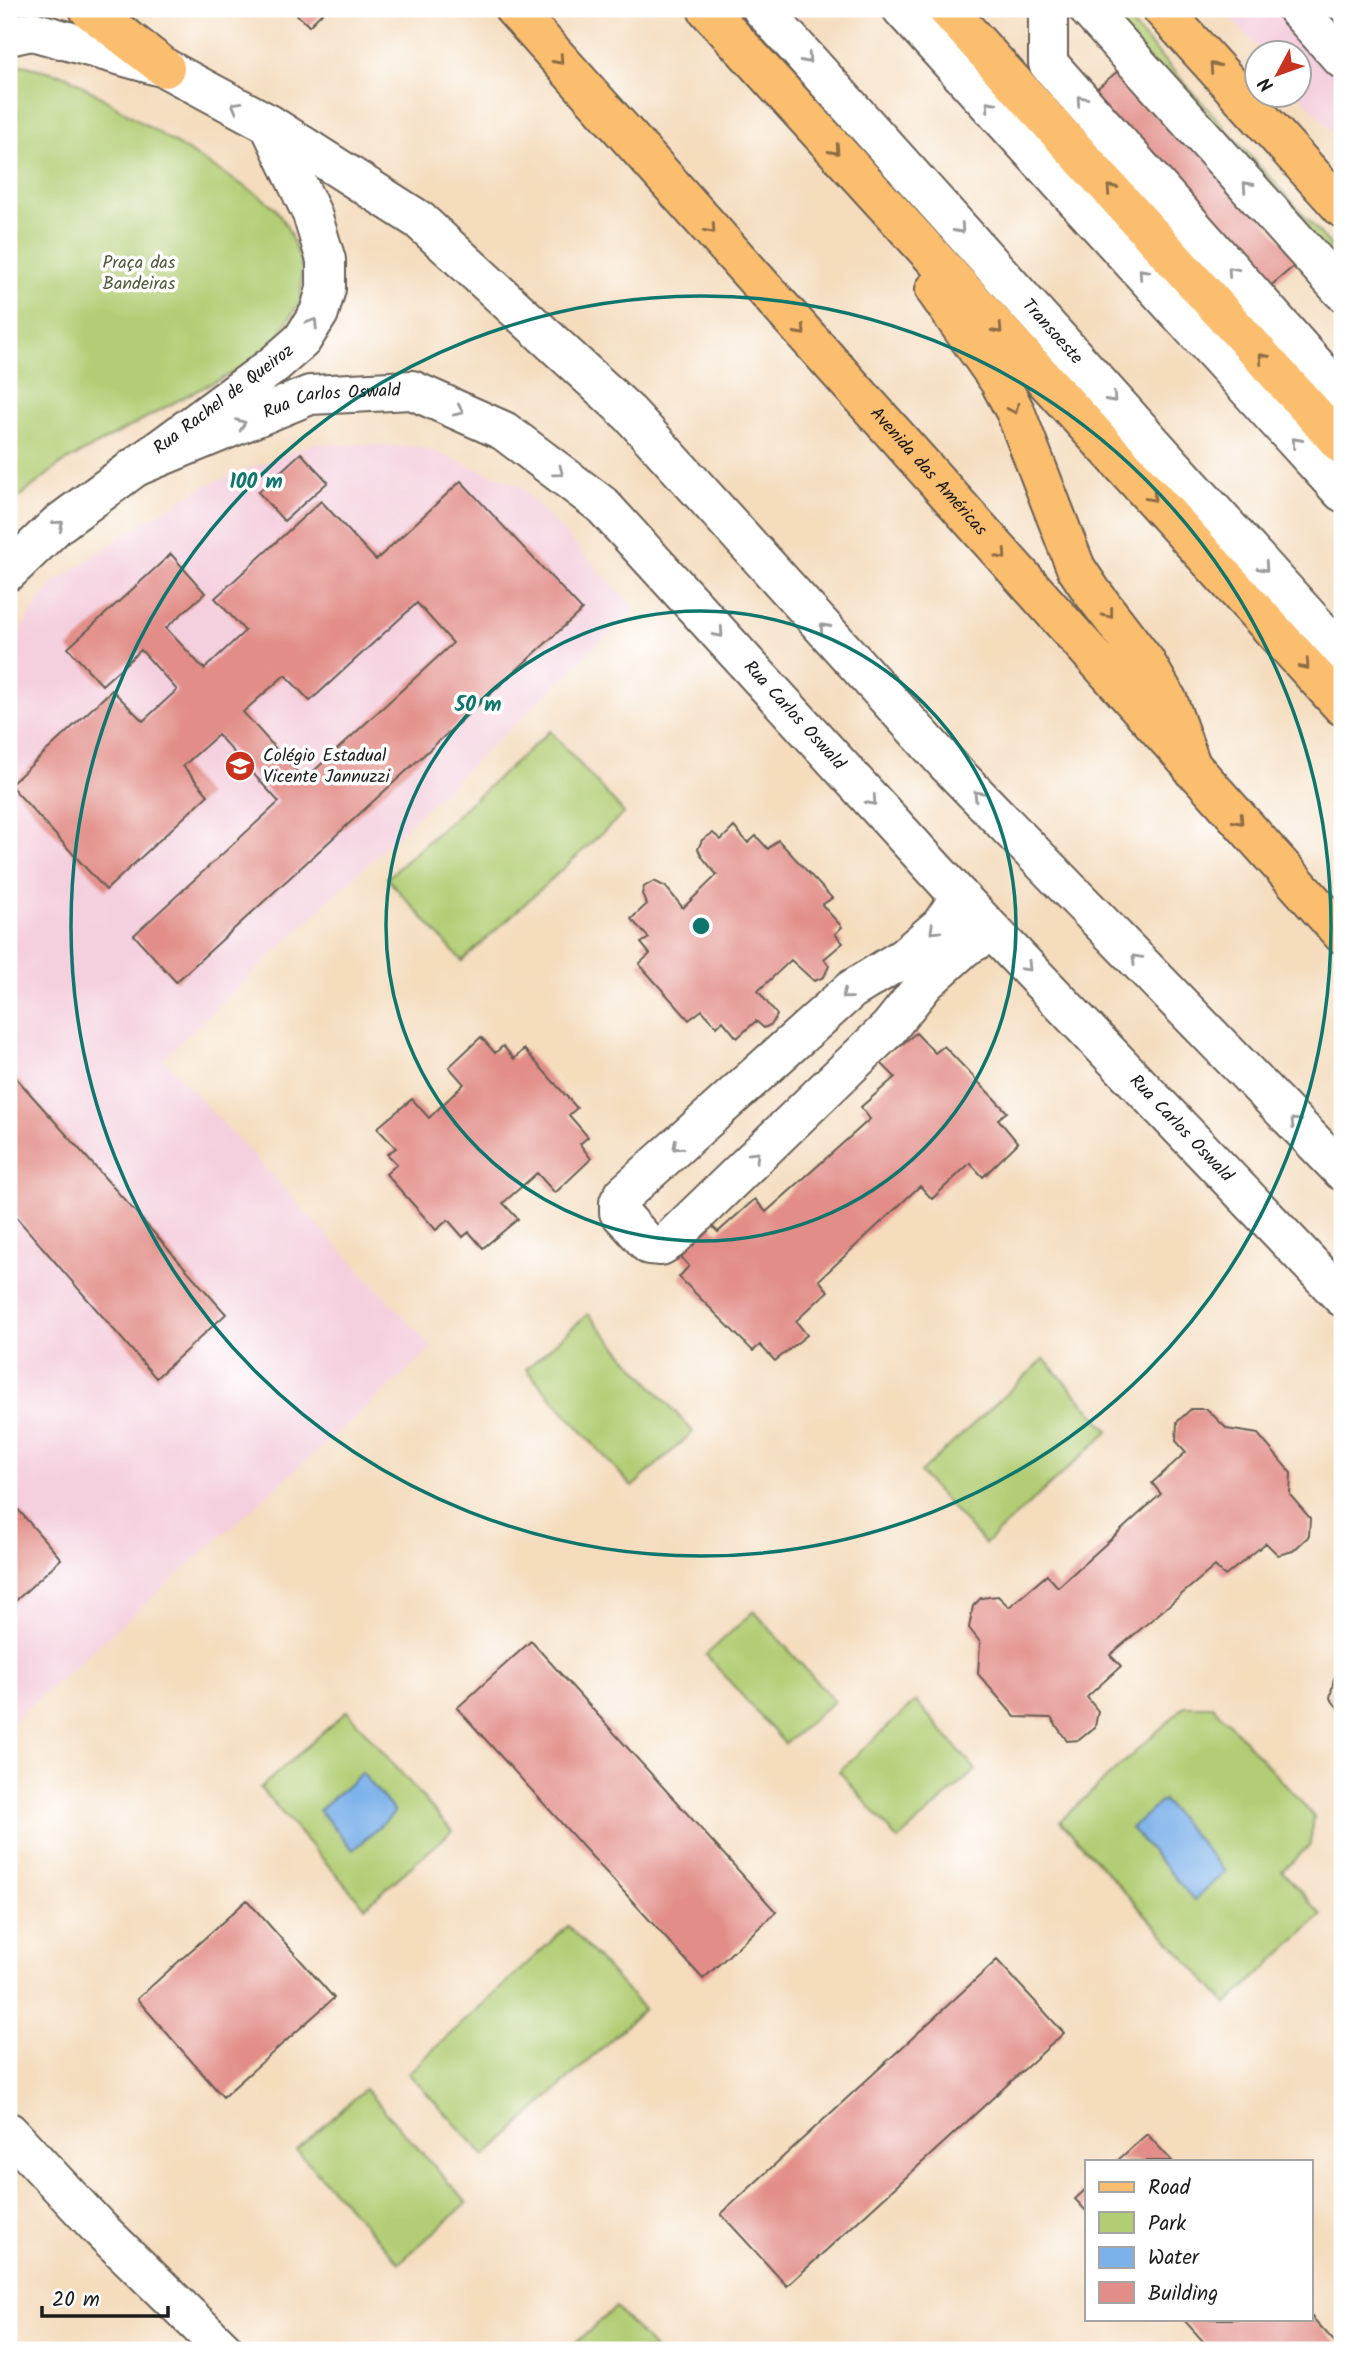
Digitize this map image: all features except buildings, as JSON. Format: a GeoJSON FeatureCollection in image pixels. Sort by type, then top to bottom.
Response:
{"type":"FeatureCollection","features":[{"type":"Feature","properties":{"kind":"main road"},"geometry":{"type":"LineString","coordinates":[[89,9],[166,68]]}},
{"type":"Feature","properties":{"kind":"main road","name":"Avenida das Américas"},"geometry":{"type":"LineString","coordinates":[[513,9],[1342,934]]}},
{"type":"Feature","properties":{"kind":"main road"},"geometry":{"type":"LineString","coordinates":[[707,9],[1342,706]]}},
{"type":"Feature","properties":{"kind":"main road"},"geometry":{"type":"LineString","coordinates":[[947,9],[1342,445]]}},
{"type":"Feature","properties":{"kind":"main road"},"geometry":{"type":"LineString","coordinates":[[1174,13],[1342,208]]}},
{"type":"Feature","properties":{"kind":"main road"},"geometry":{"type":"LineString","coordinates":[[886,206],[937,292],[999,381],[1015,411],[1076,568],[1157,681],[1168,701],[1193,770]]}},
{"type":"Feature","properties":{"kind":"street","name":"Transoeste"},"geometry":{"type":"LineString","coordinates":[[762,9],[1342,654]]}},
{"type":"Feature","properties":{"kind":"street"},"geometry":{"type":"LineString","coordinates":[[902,9],[1342,492]]}},
{"type":"Feature","properties":{"kind":"street"},"geometry":{"type":"LineString","coordinates":[[1048,9],[1048,63],[1342,395]]}},
{"type":"Feature","properties":{"kind":"street"},"geometry":{"type":"LineString","coordinates":[[1088,9],[1342,291]]}},
{"type":"Feature","properties":{"kind":"street"},"geometry":{"type":"LineString","coordinates":[[1297,9],[1342,59]]}},
{"type":"Feature","properties":{"kind":"street"},"geometry":{"type":"LineString","coordinates":[[9,36],[32,31],[166,68],[269,124],[419,220],[631,414],[946,763],[1342,1171]]}},
{"type":"Feature","properties":{"kind":"street","name":"Rua Rachel de Queiroz"},"geometry":{"type":"LineString","coordinates":[[9,571],[57,525],[271,367],[302,340],[319,313],[326,289],[326,260],[320,236],[269,124]]}},
{"type":"Feature","properties":{"kind":"street","name":"Rua Carlos Oswald"},"geometry":{"type":"LineString","coordinates":[[133,468],[310,395],[412,390],[504,431],[602,505],[992,932],[1342,1297]]}},
{"type":"Feature","properties":{"kind":"street"},"geometry":{"type":"LineString","coordinates":[[960,897],[941,925],[903,958],[851,990],[624,1194],[619,1202],[619,1212],[649,1245],[661,1246],[669,1241],[889,1028],[925,983],[965,947],[992,932]]}},
{"type":"Feature","properties":{"kind":"street"},"geometry":{"type":"LineString","coordinates":[[9,2132],[98,2227],[225,2350]]}},
{"type":"Feature","properties":{"kind":"shaded area"},"geometry":{"type":"Polygon","coordinates":[[[1223,9],[1342,9],[1342,143],[1311,108],[1312,38],[1249,38],[1223,9]]]}},
{"type":"Feature","properties":{"kind":"shaded area"},"geometry":{"type":"Polygon","coordinates":[[[315,443],[422,447],[519,485],[635,609],[163,1059],[433,1348],[9,1725],[9,644],[53,584],[130,531],[206,485],[315,443]]]}},
{"type":"Feature","properties":{"kind":"green space"},"geometry":{"type":"Polygon","coordinates":[[[1101,9],[1118,9],[1342,258],[1342,275],[1101,9]]]}},
{"type":"Feature","properties":{"kind":"green space","name":"Praça das Bandeiras"},"geometry":{"type":"Polygon","coordinates":[[[22,65],[67,76],[275,208],[287,227],[301,262],[301,300],[273,345],[241,369],[61,464],[9,505],[9,66],[22,65]]]}},
{"type":"Feature","properties":{"kind":"green space"},"geometry":{"type":"Polygon","coordinates":[[[550,731],[624,813],[462,961],[387,878],[550,731]]]}},
{"type":"Feature","properties":{"kind":"green space"},"geometry":{"type":"Polygon","coordinates":[[[588,1314],[693,1432],[632,1487],[526,1369],[588,1314]]]}},
{"type":"Feature","properties":{"kind":"green space"},"geometry":{"type":"Polygon","coordinates":[[[1044,1359],[1109,1431],[985,1544],[920,1473],[1044,1359]]]}},
{"type":"Feature","properties":{"kind":"green space"},"geometry":{"type":"Polygon","coordinates":[[[754,1611],[834,1701],[785,1744],[706,1655],[754,1611]]]}},
{"type":"Feature","properties":{"kind":"green space"},"geometry":{"type":"Polygon","coordinates":[[[916,1701],[976,1770],[898,1840],[839,1771],[916,1701]]]}},
{"type":"Feature","properties":{"kind":"green space"},"geometry":{"type":"Polygon","coordinates":[[[1185,1706],[1213,1706],[1314,1816],[1310,1845],[1282,1871],[1322,1915],[1227,2004],[1060,1821],[1185,1706]]]}},
{"type":"Feature","properties":{"kind":"green space"},"geometry":{"type":"Polygon","coordinates":[[[347,1711],[452,1831],[365,1907],[260,1788],[347,1711]]]}},
{"type":"Feature","properties":{"kind":"green space"},"geometry":{"type":"Polygon","coordinates":[[[568,1926],[644,2009],[485,2156],[408,2073],[568,1926]]]}},
{"type":"Feature","properties":{"kind":"green space"},"geometry":{"type":"Polygon","coordinates":[[[365,2089],[467,2203],[399,2263],[297,2150],[365,2089]]]}},
{"type":"Feature","properties":{"kind":"green space"},"geometry":{"type":"Polygon","coordinates":[[[616,2307],[653,2350],[568,2350],[616,2307]]]}},
{"type":"Feature","properties":{"kind":"water"},"geometry":{"type":"Polygon","coordinates":[[[362,1773],[395,1812],[353,1850],[319,1810],[362,1773]]]}},
{"type":"Feature","properties":{"kind":"water"},"geometry":{"type":"Polygon","coordinates":[[[1163,1800],[1225,1872],[1194,1900],[1131,1828],[1163,1800]]]}},
{"type":"Feature","properties":{"kind":"place","name":"Colégio Estadual Vicente Jannuzzi"},"geometry":{"type":"Point","coordinates":[240,766]}}]}
